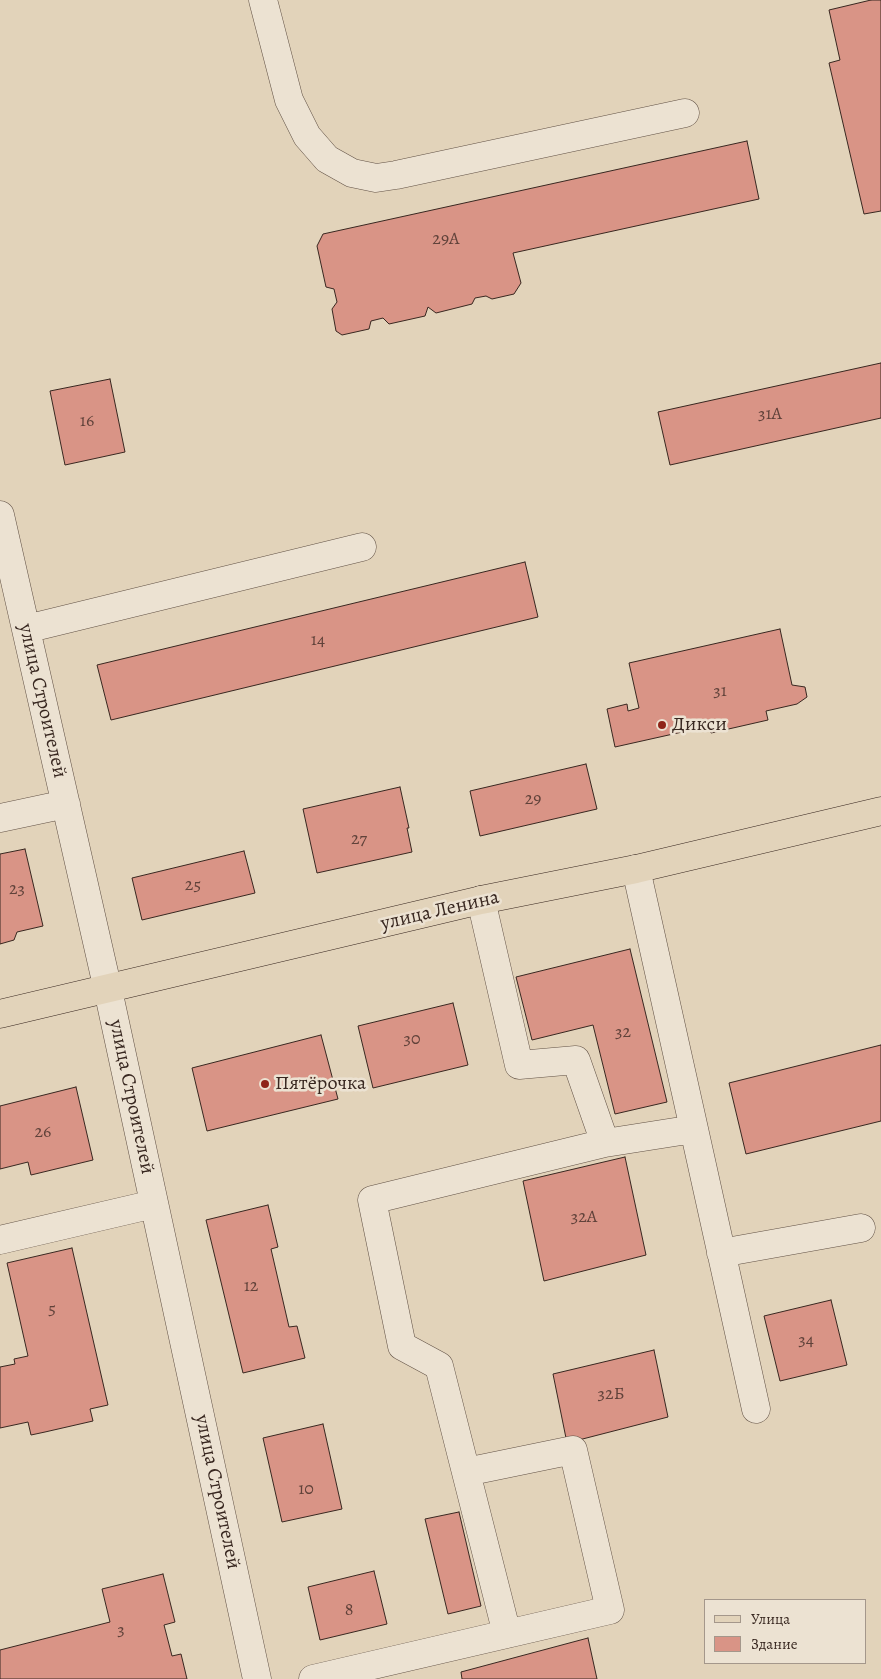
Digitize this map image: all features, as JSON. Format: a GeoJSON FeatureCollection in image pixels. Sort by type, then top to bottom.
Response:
{"type":"FeatureCollection","features":[{"type":"Feature","properties":{"kind":"main road","name":"улица Ленина"},"geometry":{"type":"LineString","coordinates":[[0,1014],[108,990],[481,900],[636,869],[881,811]]}},
{"type":"Feature","properties":{"kind":"street"},"geometry":{"type":"LineString","coordinates":[[263,0],[289,100],[307,136],[327,159],[352,173],[376,178],[396,175],[685,112]]}},
{"type":"Feature","properties":{"kind":"street","name":"улица Строителей"},"geometry":{"type":"LineString","coordinates":[[0,515],[108,990],[258,1679]]}},
{"type":"Feature","properties":{"kind":"street"},"geometry":{"type":"LineString","coordinates":[[26,629],[362,548]]}},
{"type":"Feature","properties":{"kind":"street"},"geometry":{"type":"LineString","coordinates":[[0,818],[66,804]]}},
{"type":"Feature","properties":{"kind":"street"},"geometry":{"type":"LineString","coordinates":[[636,869],[756,1409]]}},
{"type":"Feature","properties":{"kind":"street"},"geometry":{"type":"LineString","coordinates":[[481,900],[519,1065],[576,1060],[605,1142]]}},
{"type":"Feature","properties":{"kind":"street"},"geometry":{"type":"LineString","coordinates":[[507,1634],[439,1366],[402,1346],[372,1200],[605,1142],[694,1128]]}},
{"type":"Feature","properties":{"kind":"street"},"geometry":{"type":"LineString","coordinates":[[0,1240],[154,1204]]}},
{"type":"Feature","properties":{"kind":"street"},"geometry":{"type":"LineString","coordinates":[[721,1253],[861,1228]]}},
{"type":"Feature","properties":{"kind":"street"},"geometry":{"type":"LineString","coordinates":[[313,1679],[610,1610],[573,1450],[466,1472]]}},
{"type":"Feature","properties":{"kind":"building"},"geometry":{"type":"Polygon","coordinates":[[[871,0],[881,0],[881,211],[864,214],[829,63],[840,60],[829,10],[871,0]]]}},
{"type":"Feature","properties":{"kind":"building"},"geometry":{"type":"Polygon","coordinates":[[[747,141],[759,199],[513,253],[521,283],[514,294],[492,299],[486,296],[475,298],[472,304],[436,313],[428,307],[425,316],[389,324],[383,318],[371,321],[369,329],[342,335],[336,331],[332,309],[337,302],[334,289],[326,287],[317,246],[323,234],[747,141]]]}},
{"type":"Feature","properties":{"kind":"building"},"geometry":{"type":"Polygon","coordinates":[[[881,363],[881,418],[670,465],[658,412],[881,363]]]}},
{"type":"Feature","properties":{"kind":"building"},"geometry":{"type":"Polygon","coordinates":[[[110,379],[125,452],[65,465],[50,391],[110,379]]]}},
{"type":"Feature","properties":{"kind":"building"},"geometry":{"type":"Polygon","coordinates":[[[525,562],[538,617],[111,720],[97,665],[525,562]]]}},
{"type":"Feature","properties":{"kind":"building"},"geometry":{"type":"Polygon","coordinates":[[[780,629],[792,685],[805,687],[807,697],[797,704],[766,711],[768,720],[711,733],[709,726],[615,747],[607,709],[627,704],[628,711],[639,708],[629,663],[780,629]]]}},
{"type":"Feature","properties":{"kind":"building"},"geometry":{"type":"Polygon","coordinates":[[[586,764],[597,809],[480,836],[470,791],[586,764]]]}},
{"type":"Feature","properties":{"kind":"building"},"geometry":{"type":"Polygon","coordinates":[[[400,787],[412,852],[317,873],[303,809],[400,787]]]}},
{"type":"Feature","properties":{"kind":"building"},"geometry":{"type":"Polygon","coordinates":[[[25,849],[43,926],[17,932],[14,940],[0,944],[0,854],[25,849]]]}},
{"type":"Feature","properties":{"kind":"building"},"geometry":{"type":"Polygon","coordinates":[[[244,851],[255,893],[142,920],[132,878],[244,851]]]}},
{"type":"Feature","properties":{"kind":"building"},"geometry":{"type":"Polygon","coordinates":[[[630,949],[667,1102],[615,1114],[593,1025],[532,1040],[516,977],[630,949]]]}},
{"type":"Feature","properties":{"kind":"building"},"geometry":{"type":"Polygon","coordinates":[[[453,1003],[468,1065],[373,1088],[358,1026],[453,1003]]]}},
{"type":"Feature","properties":{"kind":"building","name":"Пятёрочка"},"geometry":{"type":"Polygon","coordinates":[[[321,1035],[338,1099],[207,1131],[192,1068],[321,1035]]]}},
{"type":"Feature","properties":{"kind":"building"},"geometry":{"type":"Polygon","coordinates":[[[881,1045],[881,1121],[746,1154],[729,1083],[881,1045]]]}},
{"type":"Feature","properties":{"kind":"building"},"geometry":{"type":"Polygon","coordinates":[[[76,1087],[93,1160],[31,1175],[28,1162],[0,1169],[0,1106],[76,1087]]]}},
{"type":"Feature","properties":{"kind":"building"},"geometry":{"type":"Polygon","coordinates":[[[625,1157],[646,1255],[544,1281],[523,1181],[625,1157]]]}},
{"type":"Feature","properties":{"kind":"building"},"geometry":{"type":"Polygon","coordinates":[[[268,1205],[278,1247],[271,1249],[289,1327],[297,1326],[305,1358],[243,1373],[206,1220],[268,1205]]]}},
{"type":"Feature","properties":{"kind":"building"},"geometry":{"type":"Polygon","coordinates":[[[72,1248],[108,1405],[90,1409],[93,1421],[31,1435],[28,1422],[0,1428],[0,1367],[15,1364],[14,1359],[28,1356],[7,1263],[72,1248]]]}},
{"type":"Feature","properties":{"kind":"building"},"geometry":{"type":"Polygon","coordinates":[[[831,1300],[847,1365],[780,1381],[764,1316],[831,1300]]]}},
{"type":"Feature","properties":{"kind":"building"},"geometry":{"type":"Polygon","coordinates":[[[654,1350],[668,1417],[567,1443],[553,1374],[654,1350]]]}},
{"type":"Feature","properties":{"kind":"building"},"geometry":{"type":"Polygon","coordinates":[[[323,1424],[342,1509],[282,1522],[263,1438],[323,1424]]]}},
{"type":"Feature","properties":{"kind":"building"},"geometry":{"type":"Polygon","coordinates":[[[459,1512],[481,1606],[448,1614],[425,1519],[459,1512]]]}},
{"type":"Feature","properties":{"kind":"building"},"geometry":{"type":"Polygon","coordinates":[[[374,1571],[387,1624],[320,1640],[308,1587],[374,1571]]]}},
{"type":"Feature","properties":{"kind":"building"},"geometry":{"type":"Polygon","coordinates":[[[163,1574],[175,1622],[164,1625],[172,1656],[181,1654],[187,1679],[0,1679],[0,1650],[110,1622],[102,1589],[163,1574]]]}},
{"type":"Feature","properties":{"kind":"building"},"geometry":{"type":"Polygon","coordinates":[[[588,1638],[597,1679],[462,1679],[461,1672],[588,1638]]]}},
{"type":"Feature","properties":{"kind":"place","name":"Дикси"},"geometry":{"type":"Point","coordinates":[662,725]}},
{"type":"Feature","properties":{"kind":"place","name":"Пятёрочка"},"geometry":{"type":"Point","coordinates":[265,1084]}}]}
